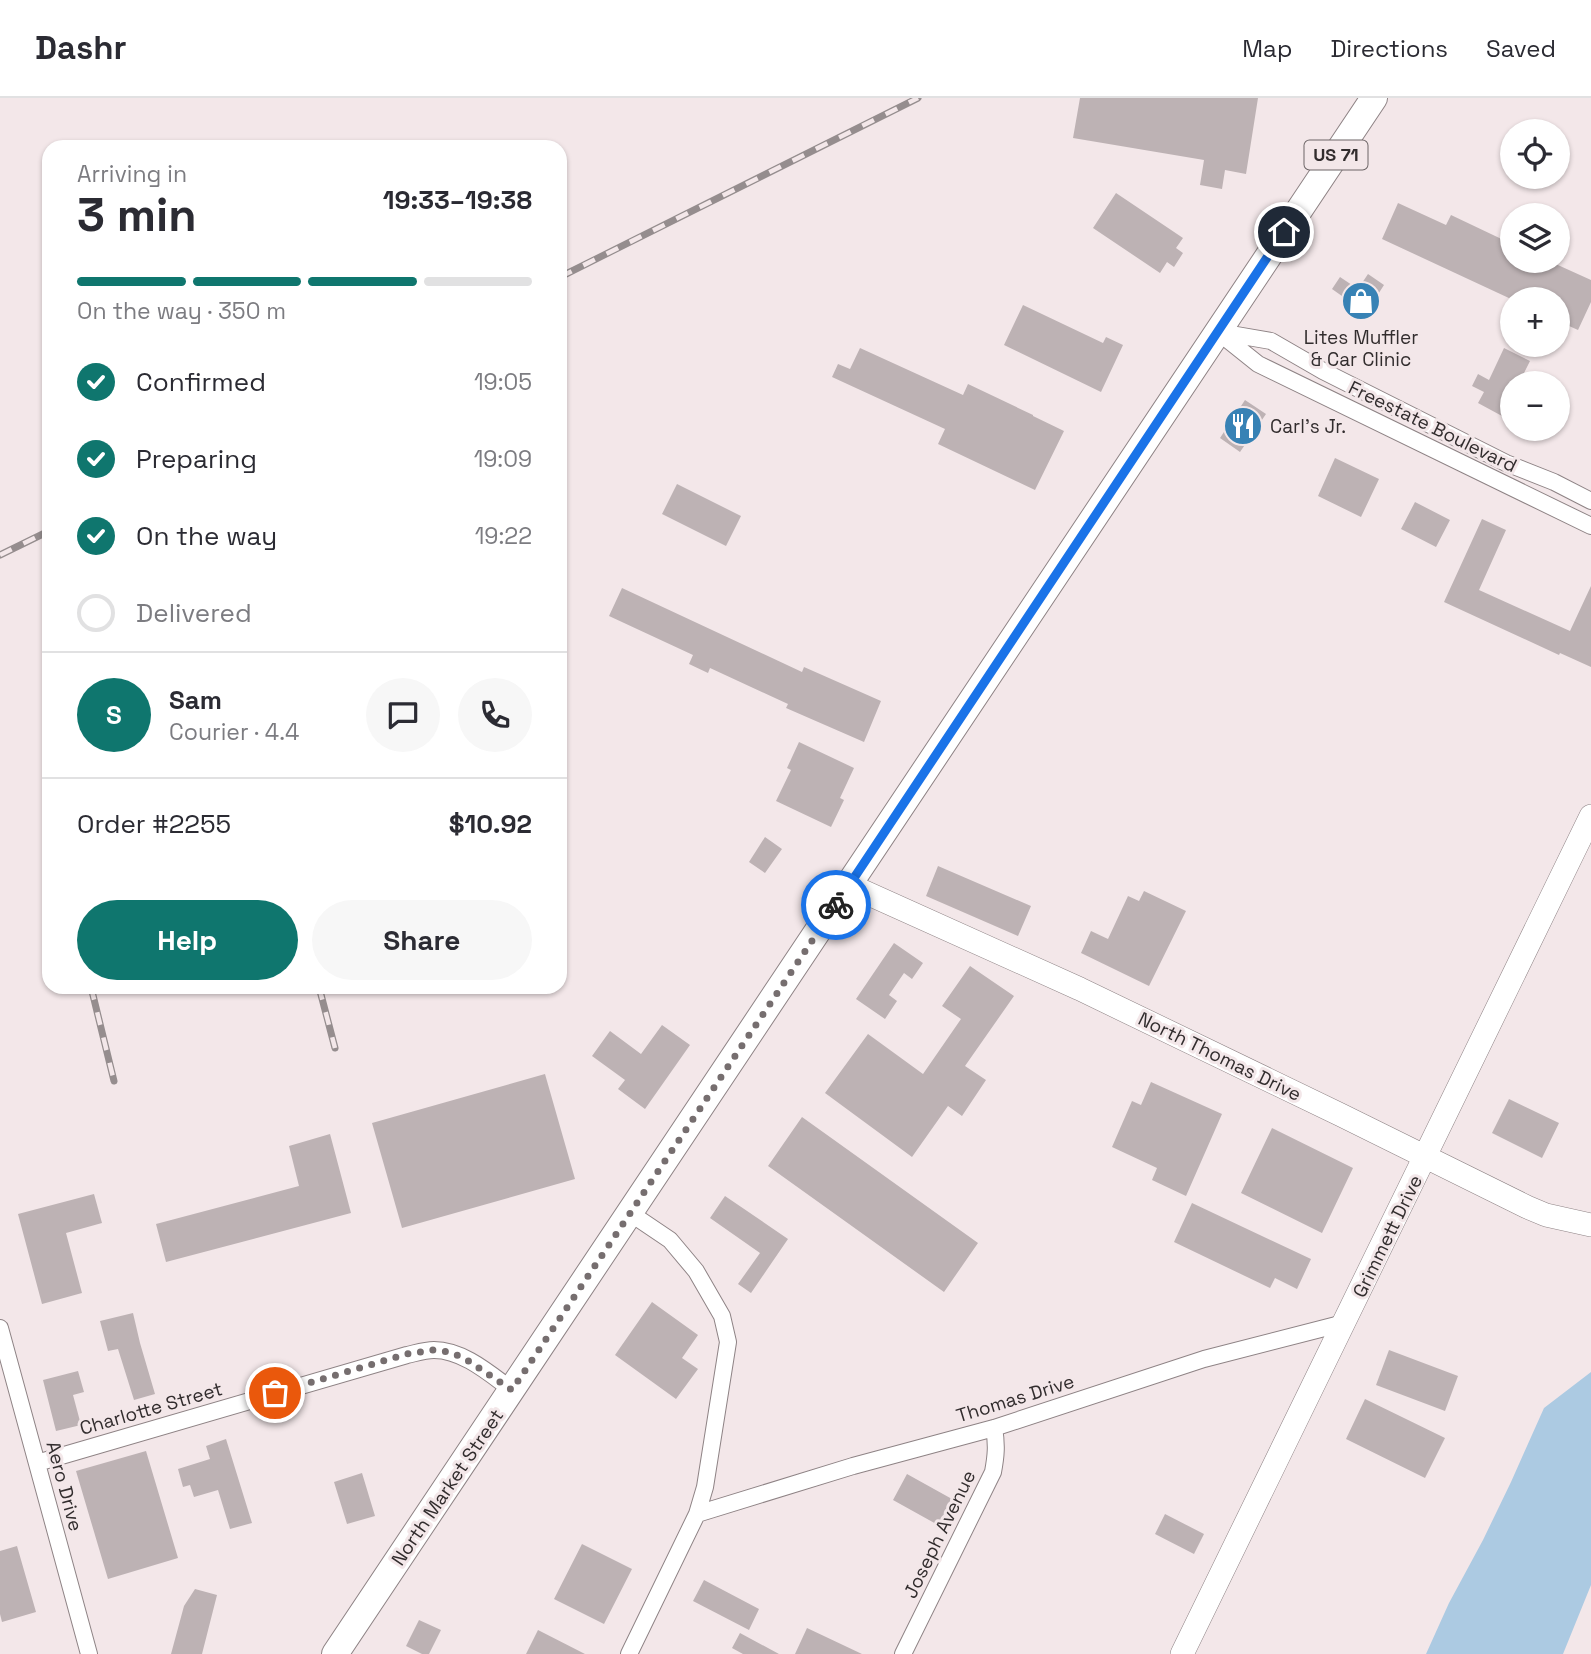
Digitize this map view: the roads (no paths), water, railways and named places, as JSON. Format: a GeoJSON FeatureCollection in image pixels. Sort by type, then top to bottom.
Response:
{"type":"FeatureCollection","features":[{"type":"Feature","properties":{"kind":"main road","name":"North Market Street"},"geometry":{"type":"LineString","coordinates":[[335,1654],[1374,98]]}},
{"type":"Feature","properties":{"kind":"main road","name":"Grimmett Drive"},"geometry":{"type":"LineString","coordinates":[[1182,1654],[1591,816]]}},
{"type":"Feature","properties":{"kind":"main road","name":"North Thomas Drive"},"geometry":{"type":"LineString","coordinates":[[849,885],[1080,989],[1527,1207],[1591,1225]]}},
{"type":"Feature","properties":{"kind":"street","name":"Freestate Boulevard"},"geometry":{"type":"LineString","coordinates":[[1218,331],[1271,341],[1323,371],[1506,463],[1591,500]]}},
{"type":"Feature","properties":{"kind":"street","name":"Freestate Boulevard"},"geometry":{"type":"LineString","coordinates":[[1218,331],[1258,364],[1591,526]]}},
{"type":"Feature","properties":{"kind":"street"},"geometry":{"type":"LineString","coordinates":[[629,1654],[697,1514],[705,1487],[728,1342],[722,1316],[708,1289],[684,1255],[670,1240],[630,1213]]}},
{"type":"Feature","properties":{"kind":"street","name":"Thomas Drive"},"geometry":{"type":"LineString","coordinates":[[697,1514],[853,1466],[993,1428],[1205,1359],[1344,1323]]}},
{"type":"Feature","properties":{"kind":"street","name":"Aero Drive"},"geometry":{"type":"LineString","coordinates":[[0,1328],[89,1654]]}},
{"type":"Feature","properties":{"kind":"street","name":"Charlotte Street"},"geometry":{"type":"LineString","coordinates":[[37,1463],[407,1354],[433,1350],[464,1358],[512,1390]]}},
{"type":"Feature","properties":{"kind":"street","name":"Joseph Avenue"},"geometry":{"type":"LineString","coordinates":[[903,1654],[993,1472],[997,1454],[993,1428]]}},
{"type":"Feature","properties":{"kind":"water"},"geometry":{"type":"Polygon","coordinates":[[[1591,1372],[1591,1585],[1563,1654],[1426,1654],[1511,1482],[1544,1408],[1591,1372]]]}},
{"type":"Feature","properties":{"kind":"railway"},"geometry":{"type":"LineString","coordinates":[[567,274],[918,98]]}},
{"type":"Feature","properties":{"kind":"railway"},"geometry":{"type":"LineString","coordinates":[[0,555],[42,534]]}},
{"type":"Feature","properties":{"kind":"railway"},"geometry":{"type":"LineString","coordinates":[[93,994],[114,1081]]}},
{"type":"Feature","properties":{"kind":"railway"},"geometry":{"type":"LineString","coordinates":[[321,994],[335,1048]]}},
{"type":"Feature","properties":{"kind":"place","name":"Lites Muffler & Car Clinic"},"geometry":{"type":"Point","coordinates":[1361,301]}},
{"type":"Feature","properties":{"kind":"place","name":"Carl's Jr."},"geometry":{"type":"Point","coordinates":[1243,426]}}]}
